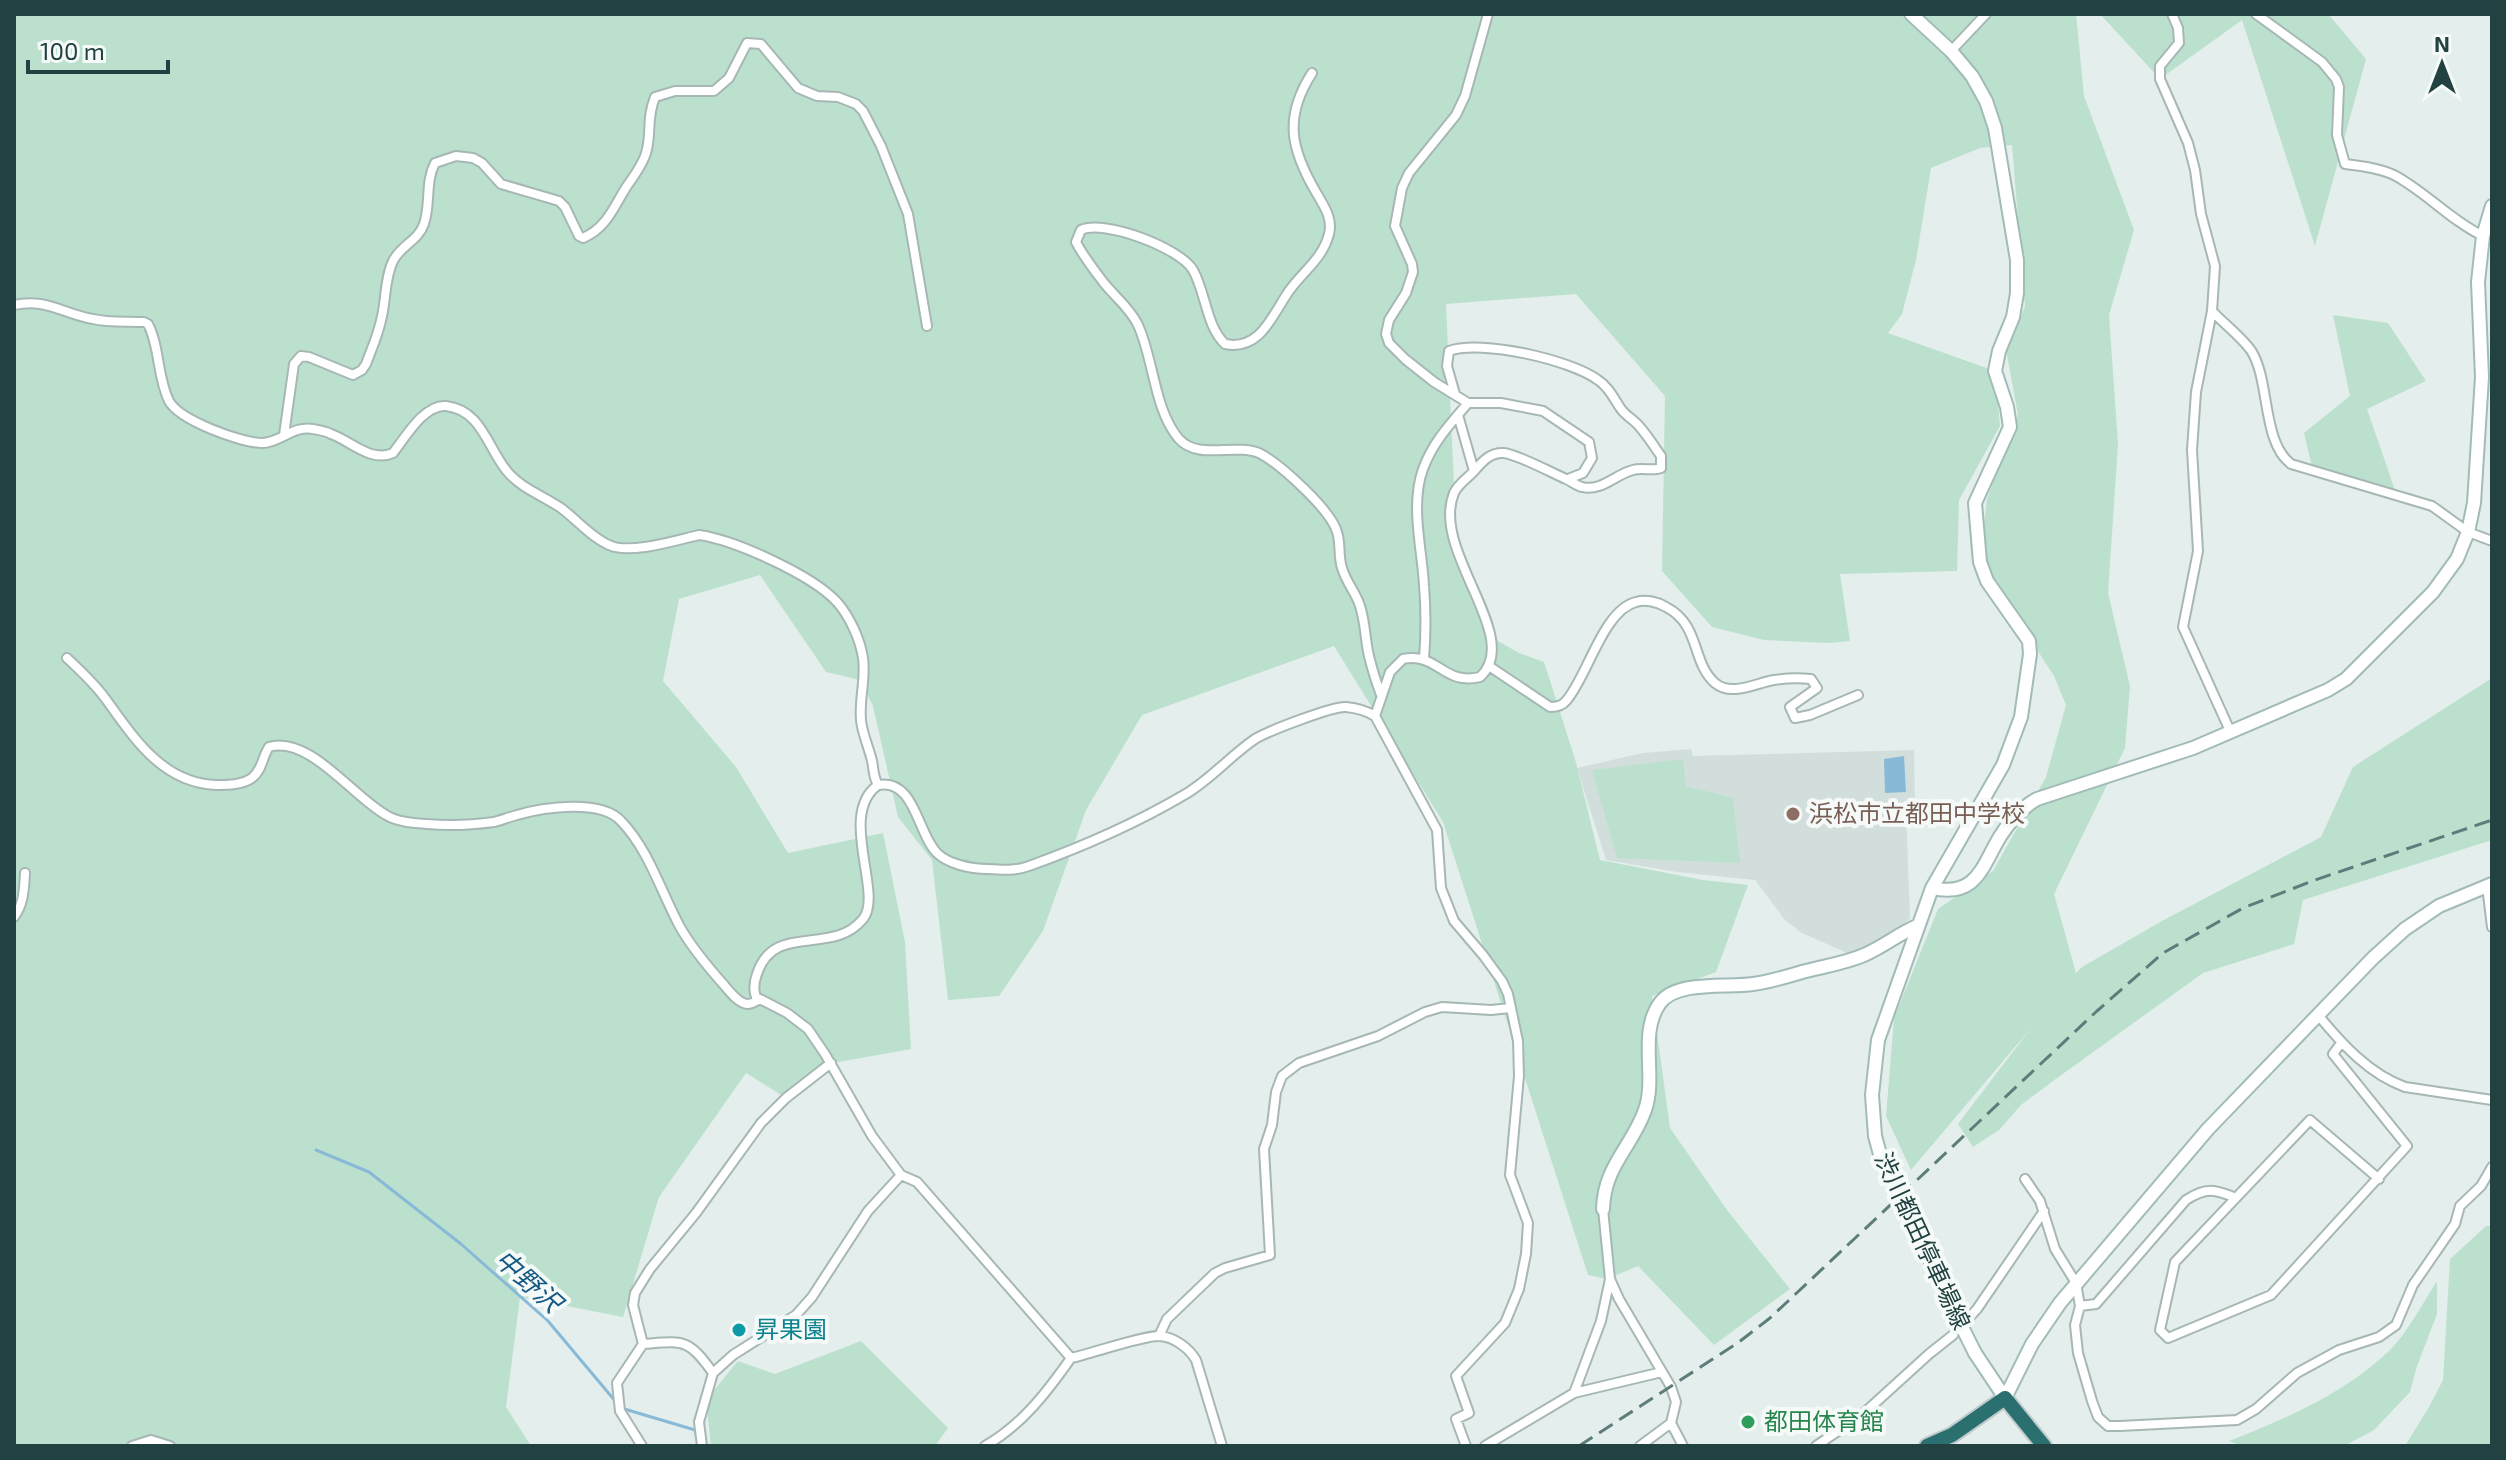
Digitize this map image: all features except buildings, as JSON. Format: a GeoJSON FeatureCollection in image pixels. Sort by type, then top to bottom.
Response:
{"type":"FeatureCollection","features":[{"type":"Feature","properties":{"kind":"highway"},"geometry":{"type":"LineString","coordinates":[[1927,1446],[1952,1435],[2005,1398],[2044,1446]]}},
{"type":"Feature","properties":{"kind":"street"},"geometry":{"type":"LineString","coordinates":[[1488,14],[1465,96],[1442,134],[1409,173],[1402,188],[1396,214],[1397,234],[1413,272],[1406,293],[1389,320],[1386,334],[1405,359],[1468,403],[1501,403],[1543,411],[1589,442],[1592,458],[1583,473],[1568,479]]}},
{"type":"Feature","properties":{"kind":"street","name":"渋川都田停車場線"},"geometry":{"type":"LineString","coordinates":[[1911,14],[1951,51],[1972,76],[1986,101],[1995,128],[2017,260],[2013,317],[1999,351],[1995,371],[2010,427],[1975,503],[1980,562],[1987,581],[2029,641],[2030,654],[2021,717],[2003,765],[1932,888],[1917,926],[1878,1040],[1872,1095],[1875,1136],[1881,1158],[1975,1353],[2005,1398]]}},
{"type":"Feature","properties":{"kind":"street"},"geometry":{"type":"LineString","coordinates":[[1951,51],[1986,14]]}},
{"type":"Feature","properties":{"kind":"street"},"geometry":{"type":"LineString","coordinates":[[2172,14],[2178,28],[2179,43],[2160,66],[2160,79],[2188,143],[2201,214],[2215,266],[2212,311],[2196,392],[2193,435],[2198,551],[2183,627],[2231,733]]}},
{"type":"Feature","properties":{"kind":"street"},"geometry":{"type":"LineString","coordinates":[[2256,14],[2322,62],[2336,79],[2339,87],[2337,135],[2345,164],[2369,167],[2393,175],[2483,236]]}},
{"type":"Feature","properties":{"kind":"street"},"geometry":{"type":"LineString","coordinates":[[284,435],[294,364],[301,356],[353,375],[366,364],[382,316],[391,264],[401,247],[416,238],[423,228],[430,173],[435,163],[456,156],[473,158],[482,163],[501,184],[559,201],[565,207],[574,229],[583,238],[596,232],[612,214],[642,162],[647,151],[650,109],[655,97],[675,91],[714,91],[729,78],[747,43],[761,44],[768,50],[798,88],[817,96],[838,97],[856,104],[863,111],[881,146],[908,214],[927,326]]}},
{"type":"Feature","properties":{"kind":"street"},"geometry":{"type":"LineString","coordinates":[[1312,73],[1303,86],[1294,112],[1293,142],[1303,171],[1329,214],[1329,234],[1316,261],[1287,293],[1263,333],[1244,344],[1225,344],[1218,337],[1204,294],[1191,267],[1174,254],[1122,232],[1096,226],[1081,230],[1076,242],[1104,283],[1137,322],[1150,359],[1157,393],[1180,441],[1196,449],[1259,453],[1319,503],[1335,526],[1342,570],[1360,604],[1369,659],[1381,695]]}},
{"type":"Feature","properties":{"kind":"street"},"geometry":{"type":"LineString","coordinates":[[1932,888],[1957,889],[1982,873],[2001,834],[2021,809],[2037,799],[2193,748],[2328,690],[2346,679],[2433,592],[2457,559],[2468,532],[2474,503],[2482,377],[2478,282],[2483,236],[2492,206]]}},
{"type":"Feature","properties":{"kind":"street"},"geometry":{"type":"LineString","coordinates":[[14,305],[43,304],[95,320],[144,322],[151,329],[170,402],[219,433],[246,442],[267,443],[294,430],[308,428],[331,433],[375,455],[388,455],[426,413],[446,406],[469,413],[496,456],[520,484],[559,507],[610,546],[634,548],[707,536],[732,543],[801,576],[838,603],[857,635],[865,685],[861,720],[878,785]]}},
{"type":"Feature","properties":{"kind":"street"},"geometry":{"type":"LineString","coordinates":[[2212,311],[2252,352],[2275,440],[2291,464],[2432,506],[2468,532],[2492,541]]}},
{"type":"Feature","properties":{"kind":"street"},"geometry":{"type":"LineString","coordinates":[[1375,716],[1390,672],[1403,659],[1424,659],[1457,679],[1480,677],[1489,666],[1492,657],[1488,626],[1457,554],[1451,530],[1453,495],[1484,458],[1502,453],[1582,487],[1598,486],[1632,470],[1661,468],[1663,462],[1639,426],[1622,411],[1614,396],[1598,379],[1548,358],[1496,349],[1463,347],[1449,351],[1447,366],[1455,394]]}},
{"type":"Feature","properties":{"kind":"street"},"geometry":{"type":"LineString","coordinates":[[1424,659],[1427,629],[1418,533],[1418,494],[1423,470],[1443,430],[1468,403]]}},
{"type":"Feature","properties":{"kind":"street"},"geometry":{"type":"LineString","coordinates":[[1458,415],[1474,471]]}},
{"type":"Feature","properties":{"kind":"street"},"geometry":{"type":"LineString","coordinates":[[1489,666],[1550,707],[1558,707],[1568,698],[1618,613],[1635,602],[1647,601],[1658,603],[1680,615],[1693,636],[1704,667],[1713,681],[1721,686],[1738,688],[1787,678],[1811,679],[1817,688],[1790,707],[1795,718],[1858,695]]}},
{"type":"Feature","properties":{"kind":"street"},"geometry":{"type":"LineString","coordinates":[[67,658],[90,679],[137,741],[161,764],[185,780],[231,785],[250,780],[261,768],[269,747],[287,746],[325,766],[366,803],[396,820],[470,824],[556,809],[598,807],[608,811],[620,819],[646,857],[682,929],[705,963],[732,995],[742,1002],[758,1000]]}},
{"type":"Feature","properties":{"kind":"street"},"geometry":{"type":"LineString","coordinates":[[878,785],[893,786],[905,795],[927,841],[938,854],[951,862],[980,869],[1010,870],[1027,867],[1166,805],[1188,793],[1257,738],[1345,706],[1375,716],[1437,830],[1441,888],[1454,921],[1502,981],[1508,994],[1518,1041],[1519,1076],[1510,1175],[1528,1223],[1526,1254],[1519,1289],[1505,1323],[1456,1376],[1469,1413],[1456,1419],[1466,1446]]}},
{"type":"Feature","properties":{"kind":"street"},"geometry":{"type":"LineString","coordinates":[[878,785],[868,796],[860,835],[868,887],[868,912],[844,935],[785,944],[770,950],[764,956],[754,994],[758,1000],[808,1029],[831,1063],[859,1115],[901,1175],[917,1182],[1071,1358]]}},
{"type":"Feature","properties":{"kind":"street"},"geometry":{"type":"LineString","coordinates":[[14,917],[24,895],[25,873]]}},
{"type":"Feature","properties":{"kind":"street"},"geometry":{"type":"LineString","coordinates":[[2005,1398],[2032,1344],[2076,1283],[2208,1129],[2373,958],[2405,929],[2439,906],[2490,885],[2492,927]]}},
{"type":"Feature","properties":{"kind":"street"},"geometry":{"type":"LineString","coordinates":[[1574,1393],[1601,1321],[1610,1279],[1603,1209],[1605,1184],[1645,1111],[1649,1096],[1649,1044],[1653,1017],[1660,1003],[1668,994],[1682,988],[1756,984],[1837,963],[1868,953],[1899,933],[1917,926]]}},
{"type":"Feature","properties":{"kind":"street"},"geometry":{"type":"LineString","coordinates":[[1159,1336],[1167,1319],[1215,1273],[1270,1255],[1264,1149],[1282,1076],[1299,1063],[1378,1036],[1425,1012],[1442,1007],[1510,1008]]}},
{"type":"Feature","properties":{"kind":"street"},"geometry":{"type":"LineString","coordinates":[[2318,1015],[2341,1043],[2374,1071],[2396,1084],[2492,1100]]}},
{"type":"Feature","properties":{"kind":"street"},"geometry":{"type":"LineString","coordinates":[[2341,1043],[2333,1054],[2407,1146],[2379,1179],[2271,1295],[2168,1338],[2160,1330],[2175,1262],[2310,1120],[2379,1179]]}},
{"type":"Feature","properties":{"kind":"street"},"geometry":{"type":"LineString","coordinates":[[642,1446],[620,1411],[617,1383],[643,1344],[633,1305],[635,1293],[761,1123],[786,1098],[831,1063]]}},
{"type":"Feature","properties":{"kind":"street"},"geometry":{"type":"LineString","coordinates":[[2025,1179],[2044,1211],[2055,1249],[2076,1283],[2080,1306],[2075,1325],[2078,1353],[2098,1417],[2108,1426],[2237,1420],[2256,1409],[2297,1373],[2339,1350],[2379,1337],[2396,1325],[2413,1285],[2455,1224],[2460,1206],[2481,1186],[2492,1167]]}},
{"type":"Feature","properties":{"kind":"street"},"geometry":{"type":"LineString","coordinates":[[702,1446],[699,1422],[713,1373],[733,1355],[796,1315],[812,1297],[868,1211],[901,1175]]}},
{"type":"Feature","properties":{"kind":"street"},"geometry":{"type":"LineString","coordinates":[[2080,1306],[2096,1304],[2186,1200],[2200,1191],[2213,1190],[2236,1198]]}},
{"type":"Feature","properties":{"kind":"street"},"geometry":{"type":"LineString","coordinates":[[1816,1446],[1863,1414],[1953,1335],[1977,1309],[2044,1211]]}},
{"type":"Feature","properties":{"kind":"street"},"geometry":{"type":"LineString","coordinates":[[1610,1279],[1671,1387],[1676,1402],[1671,1423],[1640,1446]]}},
{"type":"Feature","properties":{"kind":"street"},"geometry":{"type":"LineString","coordinates":[[985,1446],[1010,1430],[1046,1394],[1071,1358],[1159,1336],[1180,1343],[1191,1351],[1222,1446]]}},
{"type":"Feature","properties":{"kind":"street"},"geometry":{"type":"LineString","coordinates":[[643,1344],[689,1344],[713,1373]]}},
{"type":"Feature","properties":{"kind":"street"},"geometry":{"type":"LineString","coordinates":[[1485,1446],[1574,1393],[1662,1372]]}},
{"type":"Feature","properties":{"kind":"street"},"geometry":{"type":"LineString","coordinates":[[1671,1423],[1683,1446]]}},
{"type":"Feature","properties":{"kind":"street"},"geometry":{"type":"LineString","coordinates":[[132,1446],[151,1440],[170,1446]]}},
{"type":"Feature","properties":{"kind":"shaded area"},"geometry":{"type":"Polygon","coordinates":[[[1691,749],[1693,756],[1914,750],[1915,810],[1906,811],[1910,918],[1898,931],[1848,960],[1845,952],[1802,933],[1785,920],[1755,880],[1677,872],[1606,860],[1577,768],[1643,753],[1691,749]]]}},
{"type":"Feature","properties":{"kind":"green space"},"geometry":{"type":"Polygon","coordinates":[[[14,14],[2076,14],[2084,96],[2134,230],[2109,315],[2118,444],[2108,593],[2130,686],[2125,748],[2054,894],[2076,973],[2162,921],[2321,837],[2353,767],[2492,678],[2492,840],[2303,900],[2294,944],[2203,973],[2021,1105],[1999,1130],[1973,1147],[1958,1124],[2031,1028],[1911,1170],[1886,1116],[1894,1018],[1938,909],[1993,871],[2046,777],[2066,705],[2054,676],[1980,562],[1987,499],[2018,415],[2006,350],[2025,307],[2012,145],[1980,148],[1931,168],[1916,260],[1902,314],[1888,333],[1995,371],[2000,426],[1959,500],[1957,571],[1840,574],[1850,641],[1764,640],[1712,627],[1662,571],[1665,396],[1576,294],[1446,304],[1457,554],[1491,637],[1519,653],[1544,662],[1575,759],[1600,860],[1703,880],[1748,885],[1716,972],[1652,996],[1670,1128],[1727,1210],[1790,1289],[1714,1345],[1638,1266],[1607,1279],[1588,1275],[1443,822],[1334,646],[1142,715],[1086,810],[1043,931],[999,996],[948,1000],[932,860],[898,817],[873,706],[860,680],[826,672],[760,575],[679,599],[663,681],[736,767],[788,853],[883,833],[905,942],[911,1049],[822,1065],[786,1098],[746,1073],[659,1197],[623,1317],[520,1297],[506,1407],[531,1446],[14,1446],[14,14]]]}},
{"type":"Feature","properties":{"kind":"green space"},"geometry":{"type":"Polygon","coordinates":[[[2100,14],[2328,14],[2366,59],[2315,246],[2242,20],[2160,79],[2100,14]]]}},
{"type":"Feature","properties":{"kind":"green space"},"geometry":{"type":"Polygon","coordinates":[[[2333,315],[2388,323],[2426,381],[2367,409],[2396,493],[2314,475],[2304,433],[2350,396],[2333,315]]]}},
{"type":"Feature","properties":{"kind":"green space"},"geometry":{"type":"Polygon","coordinates":[[[1683,759],[1686,786],[1733,798],[1740,863],[1617,858],[1592,770],[1683,759]]]}},
{"type":"Feature","properties":{"kind":"green space"},"geometry":{"type":"Polygon","coordinates":[[[2486,1226],[2492,1226],[2492,1446],[2405,1446],[2443,1380],[2450,1259],[2486,1226]]]}},
{"type":"Feature","properties":{"kind":"green space"},"geometry":{"type":"Polygon","coordinates":[[[2437,1281],[2437,1314],[2410,1392],[2374,1430],[2344,1446],[2242,1446],[2229,1441],[2313,1404],[2372,1366],[2402,1336],[2437,1281]]]}},
{"type":"Feature","properties":{"kind":"green space"},"geometry":{"type":"Polygon","coordinates":[[[861,1341],[948,1428],[935,1446],[711,1446],[706,1400],[738,1361],[775,1374],[861,1341]]]}},
{"type":"Feature","properties":{"kind":"water"},"geometry":{"type":"Polygon","coordinates":[[[1904,756],[1906,792],[1885,793],[1884,759],[1904,756]]]}},
{"type":"Feature","properties":{"kind":"waterway","name":"中野沢"},"geometry":{"type":"LineString","coordinates":[[316,1150],[369,1172],[461,1244],[548,1321],[616,1402]]}},
{"type":"Feature","properties":{"kind":"waterway","name":"中野沢"},"geometry":{"type":"LineString","coordinates":[[621,1408],[695,1430],[698,1441]]}},
{"type":"Feature","properties":{"kind":"railway"},"geometry":{"type":"LineString","coordinates":[[1579,1446],[1739,1342],[1770,1318],[2097,1011],[2163,953],[2243,908],[2315,880],[2492,820]]}},
{"type":"Feature","properties":{"kind":"place","name":"浜松市立都田中学校"},"geometry":{"type":"Point","coordinates":[1793,814]}},
{"type":"Feature","properties":{"kind":"place","name":"昇果園"},"geometry":{"type":"Point","coordinates":[739,1330]}},
{"type":"Feature","properties":{"kind":"place","name":"都田体育館"},"geometry":{"type":"Point","coordinates":[1748,1422]}}]}
